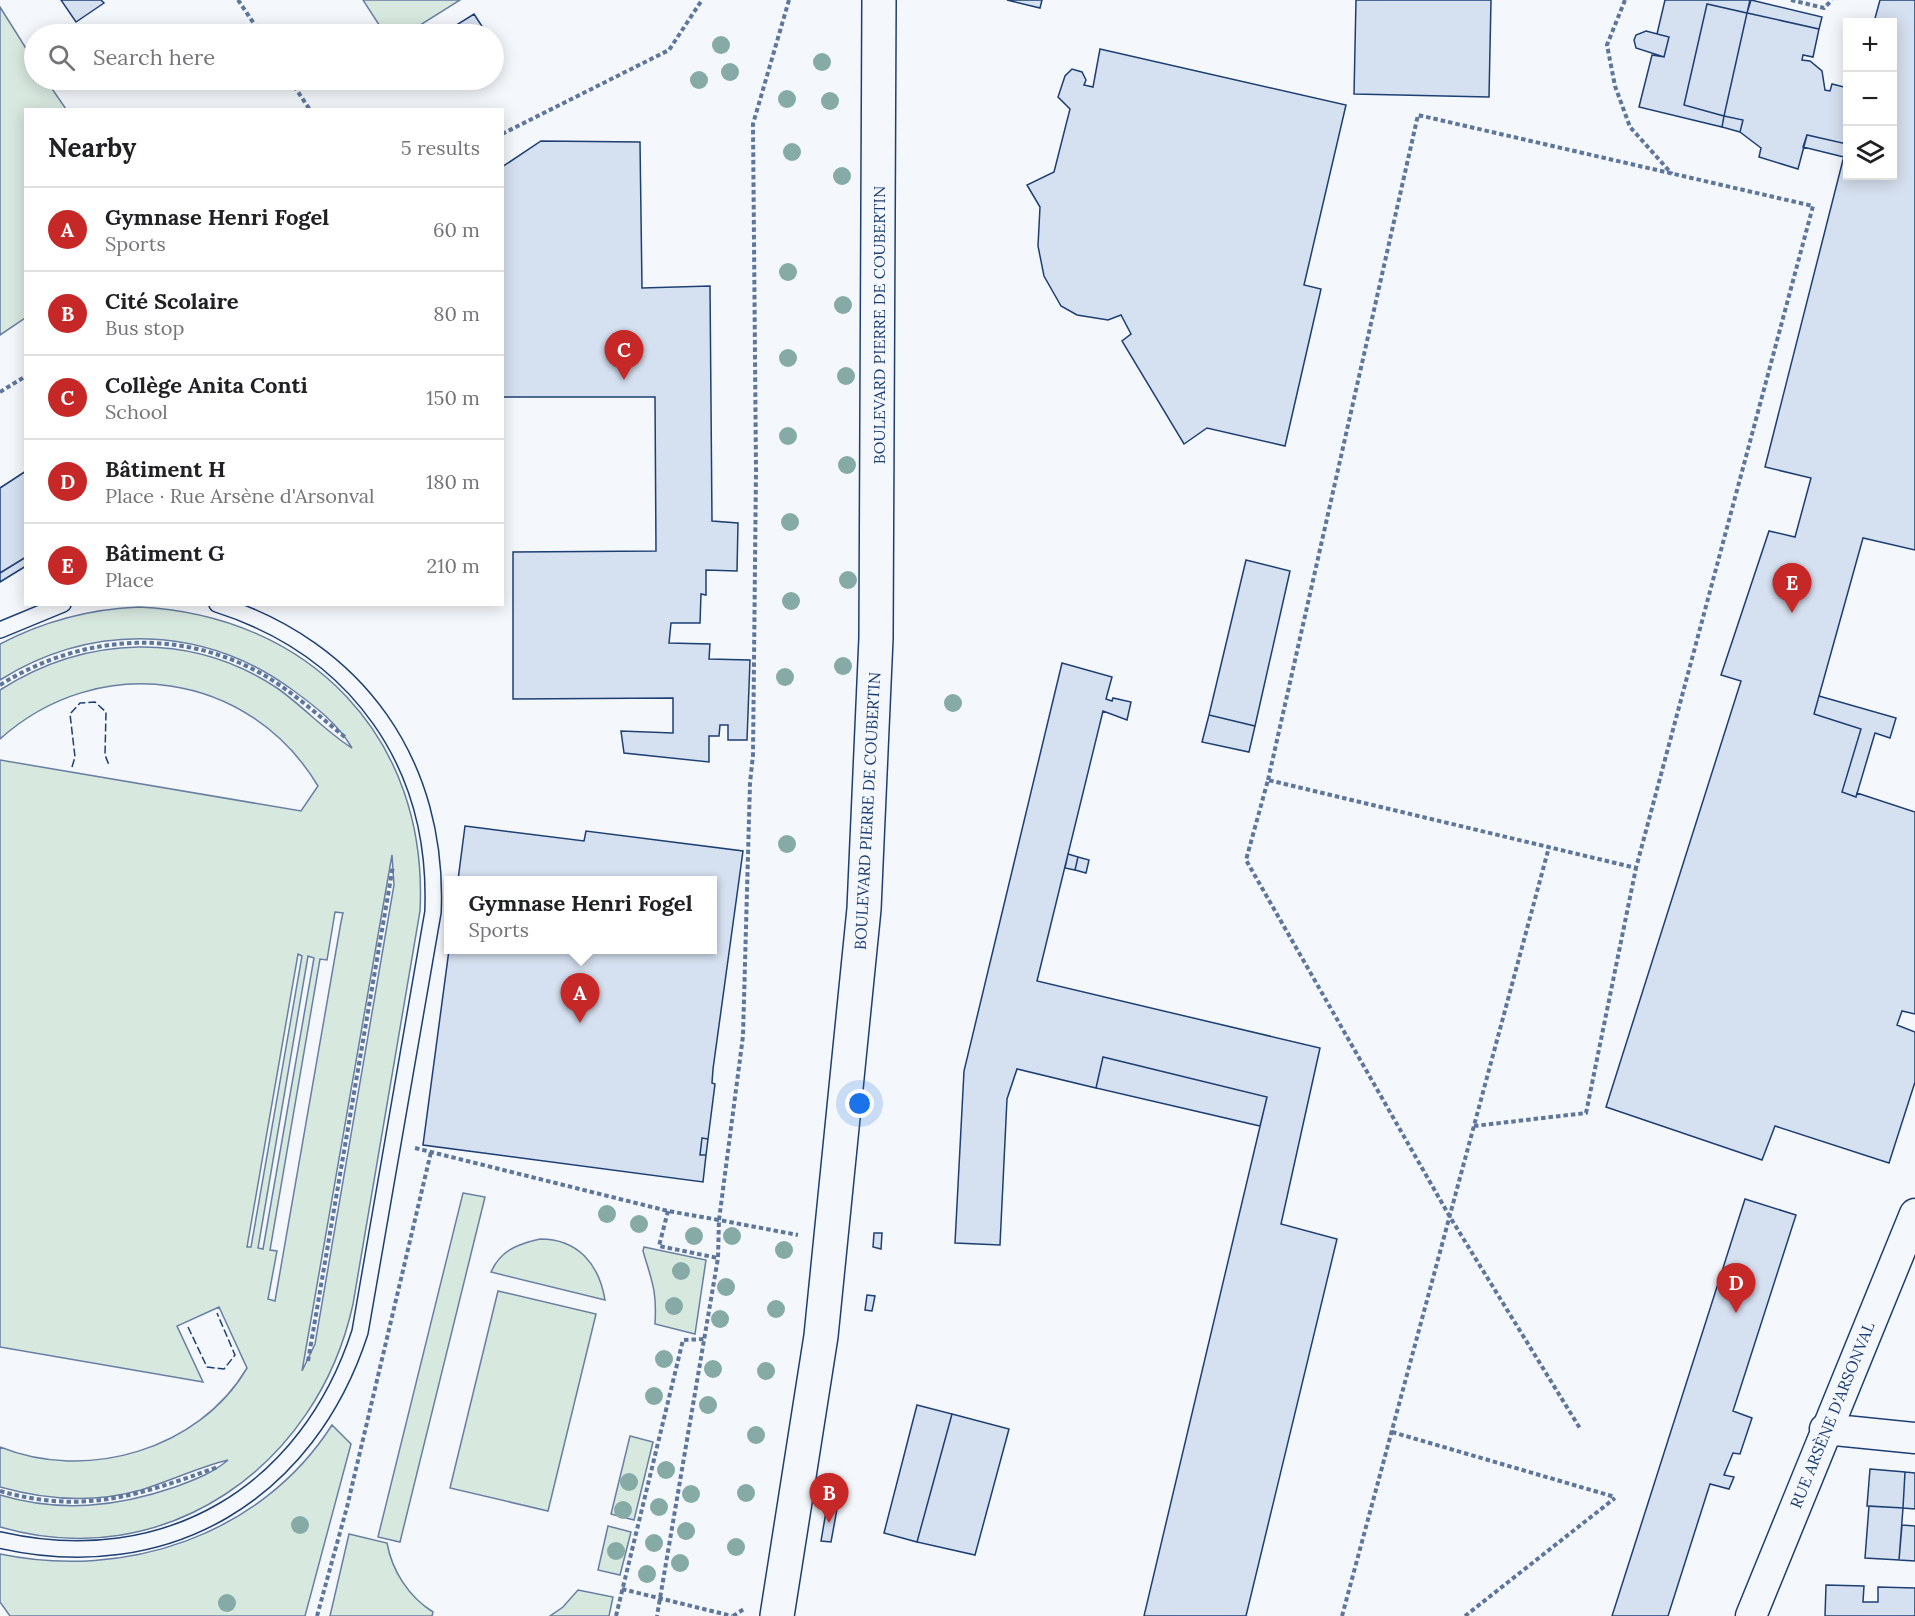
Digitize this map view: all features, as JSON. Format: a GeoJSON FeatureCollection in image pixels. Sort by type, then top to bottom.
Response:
{"type":"FeatureCollection","features":[{"type":"Feature","properties":{"kind":"street","name":"BOULEVARD PIERRE DE COUBERTIN"},"geometry":{"type":"LineString","coordinates":[[777,1616],[821,1336],[864,909],[876,607],[879,0]]}},
{"type":"Feature","properties":{"kind":"street","name":"RUE ARSÈNE D'ARSONVAL"},"geometry":{"type":"LineString","coordinates":[[1751,1616],[1825,1429],[1915,1214]]}},
{"type":"Feature","properties":{"kind":"street"},"geometry":{"type":"LineString","coordinates":[[1825,1429],[1915,1438]]}},
{"type":"Feature","properties":{"kind":"lane"},"geometry":{"type":"LineString","coordinates":[[0,630],[58,606]]}},
{"type":"Feature","properties":{"kind":"lane"},"geometry":{"type":"LineString","coordinates":[[0,1540],[51,1549],[77,1550],[128,1546],[177,1532],[224,1510],[245,1497],[284,1463],[322,1417],[343,1380],[366,1307],[433,912],[433,861],[426,819],[416,786],[394,740],[365,698],[347,679],[308,646],[286,633],[263,621],[222,606]]}},
{"type":"Feature","properties":{"kind":"path"},"geometry":{"type":"LineString","coordinates":[[238,0],[254,24]]}},
{"type":"Feature","properties":{"kind":"path"},"geometry":{"type":"LineString","coordinates":[[504,133],[669,50],[702,0]]}},
{"type":"Feature","properties":{"kind":"path"},"geometry":{"type":"LineString","coordinates":[[657,1616],[718,1258],[719,1220],[743,1036],[750,783],[753,755],[756,470],[753,124],[789,0]]}},
{"type":"Feature","properties":{"kind":"path"},"geometry":{"type":"LineString","coordinates":[[1625,0],[1607,45],[1616,86],[1630,127],[1672,174]]}},
{"type":"Feature","properties":{"kind":"path"},"geometry":{"type":"LineString","coordinates":[[1791,0],[1824,8],[1832,0]]}},
{"type":"Feature","properties":{"kind":"path"},"geometry":{"type":"LineString","coordinates":[[297,90],[309,108]]}},
{"type":"Feature","properties":{"kind":"path"},"geometry":{"type":"LineString","coordinates":[[1474,1126],[1586,1113],[1636,868],[1813,206],[1418,115],[1268,780],[1246,860],[1450,1216],[1581,1430]]}},
{"type":"Feature","properties":{"kind":"path"},"geometry":{"type":"LineString","coordinates":[[0,392],[24,377]]}},
{"type":"Feature","properties":{"kind":"path"},"geometry":{"type":"LineString","coordinates":[[0,685],[35,665],[75,650],[139,642],[182,645],[223,656],[262,674],[346,738]]}},
{"type":"Feature","properties":{"kind":"path"},"geometry":{"type":"LineString","coordinates":[[1268,780],[1636,868]]}},
{"type":"Feature","properties":{"kind":"path"},"geometry":{"type":"LineString","coordinates":[[1342,1616],[1549,847]]}},
{"type":"Feature","properties":{"kind":"path"},"geometry":{"type":"LineString","coordinates":[[308,1361],[393,866]]}},
{"type":"Feature","properties":{"kind":"path"},"geometry":{"type":"LineString","coordinates":[[394,1143],[668,1211],[808,1237]]}},
{"type":"Feature","properties":{"kind":"path"},"geometry":{"type":"LineString","coordinates":[[317,1616],[347,1508],[431,1152]]}},
{"type":"Feature","properties":{"kind":"path"},"geometry":{"type":"LineString","coordinates":[[668,1211],[659,1246],[718,1258]]}},
{"type":"Feature","properties":{"kind":"path"},"geometry":{"type":"LineString","coordinates":[[616,1616],[683,1340],[704,1339]]}},
{"type":"Feature","properties":{"kind":"path"},"geometry":{"type":"LineString","coordinates":[[1392,1432],[1615,1497],[1465,1616]]}},
{"type":"Feature","properties":{"kind":"path"},"geometry":{"type":"LineString","coordinates":[[0,1491],[55,1502],[98,1502],[140,1494],[219,1467]]}},
{"type":"Feature","properties":{"kind":"path"},"geometry":{"type":"LineString","coordinates":[[622,1589],[732,1616],[745,1608],[748,1598]]}},
{"type":"Feature","properties":{"kind":"shaded area"},"geometry":{"type":"Polygon","coordinates":[[[363,0],[460,0],[422,24],[379,24],[363,0]]]}},
{"type":"Feature","properties":{"kind":"shaded area"},"geometry":{"type":"Polygon","coordinates":[[[0,7],[24,45],[24,90],[53,90],[65,108],[24,108],[24,319],[0,335],[0,7]]]}},
{"type":"Feature","properties":{"kind":"shaded area"},"geometry":{"type":"Polygon","coordinates":[[[139,607],[200,615],[256,633],[305,661],[347,697],[380,740],[404,791],[417,848],[420,911],[353,1304],[335,1362],[306,1414],[269,1458],[225,1494],[175,1520],[120,1535],[61,1538],[0,1527],[0,1495],[22,1501],[66,1506],[110,1503],[175,1487],[210,1472],[228,1460],[141,1490],[106,1497],[70,1498],[35,1495],[0,1487],[0,1447],[33,1457],[68,1461],[103,1459],[138,1451],[170,1438],[200,1420],[226,1396],[247,1368],[219,1307],[177,1326],[203,1382],[0,1347],[0,760],[301,811],[318,786],[289,747],[253,718],[213,697],[170,686],[126,684],[82,693],[39,711],[0,739],[0,690],[33,672],[67,658],[103,650],[138,647],[174,649],[210,657],[244,669],[277,688],[352,748],[340,731],[318,710],[260,669],[224,653],[186,643],[148,639],[110,641],[73,648],[36,661],[0,680],[0,644],[50,623],[102,610],[139,607]],[[392,855],[302,1371],[315,1344],[394,885],[392,855]],[[335,912],[327,960],[320,959],[270,1250],[277,1251],[268,1299],[275,1301],[343,913],[335,912]],[[298,954],[247,1247],[251,1247],[302,956],[298,954]],[[308,956],[258,1248],[263,1249],[314,958],[308,956]]]}},
{"type":"Feature","properties":{"kind":"shaded area"},"geometry":{"type":"Polygon","coordinates":[[[463,1193],[485,1197],[400,1542],[378,1537],[463,1193]]]}},
{"type":"Feature","properties":{"kind":"shaded area"},"geometry":{"type":"Polygon","coordinates":[[[540,1239],[565,1243],[584,1256],[598,1275],[605,1300],[491,1272],[505,1253],[524,1243],[540,1239]]]}},
{"type":"Feature","properties":{"kind":"shaded area"},"geometry":{"type":"Polygon","coordinates":[[[644,1247],[706,1260],[695,1334],[655,1324],[654,1294],[643,1251],[644,1247]]]}},
{"type":"Feature","properties":{"kind":"shaded area"},"geometry":{"type":"Polygon","coordinates":[[[498,1291],[596,1314],[548,1511],[450,1488],[498,1291]]]}},
{"type":"Feature","properties":{"kind":"shaded area"},"geometry":{"type":"Polygon","coordinates":[[[332,1425],[351,1444],[305,1616],[10,1616],[0,1602],[0,1554],[47,1560],[95,1560],[141,1554],[186,1541],[229,1521],[268,1496],[302,1463],[332,1425]]]}},
{"type":"Feature","properties":{"kind":"shaded area"},"geometry":{"type":"Polygon","coordinates":[[[630,1436],[653,1442],[634,1520],[611,1514],[630,1436]]]}},
{"type":"Feature","properties":{"kind":"shaded area"},"geometry":{"type":"Polygon","coordinates":[[[608,1526],[631,1532],[620,1575],[598,1570],[608,1526]]]}},
{"type":"Feature","properties":{"kind":"shaded area"},"geometry":{"type":"Polygon","coordinates":[[[349,1534],[387,1543],[397,1573],[416,1599],[433,1612],[432,1616],[330,1616],[349,1534]]]}},
{"type":"Feature","properties":{"kind":"shaded area"},"geometry":{"type":"Polygon","coordinates":[[[578,1590],[613,1597],[609,1616],[550,1616],[563,1607],[578,1590]]]}},
{"type":"Feature","properties":{"kind":"building"},"geometry":{"type":"Polygon","coordinates":[[[61,0],[101,0],[104,3],[76,22],[61,0]]]}},
{"type":"Feature","properties":{"kind":"building"},"geometry":{"type":"Polygon","coordinates":[[[1007,0],[1042,0],[1040,8],[1007,0]]]}},
{"type":"Feature","properties":{"kind":"building"},"geometry":{"type":"Polygon","coordinates":[[[1356,0],[1491,0],[1489,97],[1354,94],[1356,0]]]}},
{"type":"Feature","properties":{"kind":"building"},"geometry":{"type":"Polygon","coordinates":[[[1665,0],[1750,0],[1747,13],[1707,4],[1684,105],[1724,116],[1722,127],[1639,107],[1652,55],[1664,57],[1669,37],[1657,34],[1665,0]]]}},
{"type":"Feature","properties":{"kind":"building"},"geometry":{"type":"Polygon","coordinates":[[[1751,0],[1822,17],[1819,29],[1747,13],[1751,0]]]}},
{"type":"Feature","properties":{"kind":"building"},"geometry":{"type":"Polygon","coordinates":[[[1880,0],[1915,0],[1915,550],[1863,538],[1814,714],[1861,729],[1842,792],[1856,797],[1857,793],[1915,812],[1915,1014],[1902,1011],[1897,1025],[1915,1032],[1915,1082],[1889,1163],[1775,1126],[1762,1160],[1606,1107],[1741,681],[1721,675],[1769,531],[1795,537],[1811,478],[1765,467],[1843,160],[1843,180],[1897,180],[1897,18],[1875,18],[1880,0]]]}},
{"type":"Feature","properties":{"kind":"building"},"geometry":{"type":"Polygon","coordinates":[[[1707,4],[1747,13],[1724,116],[1684,105],[1707,4]]]}},
{"type":"Feature","properties":{"kind":"building"},"geometry":{"type":"Polygon","coordinates":[[[1747,13],[1819,29],[1813,57],[1803,55],[1802,60],[1810,61],[1822,71],[1825,90],[1830,91],[1832,84],[1843,87],[1843,143],[1807,135],[1798,169],[1759,157],[1761,148],[1740,132],[1743,120],[1724,116],[1747,13]]]}},
{"type":"Feature","properties":{"kind":"building"},"geometry":{"type":"Polygon","coordinates":[[[474,14],[480,24],[458,24],[474,14]]]}},
{"type":"Feature","properties":{"kind":"building"},"geometry":{"type":"Polygon","coordinates":[[[1646,31],[1669,37],[1664,57],[1636,48],[1634,40],[1636,35],[1646,31]]]}},
{"type":"Feature","properties":{"kind":"building"},"geometry":{"type":"Polygon","coordinates":[[[1100,49],[1346,105],[1304,285],[1321,289],[1285,446],[1207,428],[1184,444],[1122,341],[1131,334],[1121,315],[1108,320],[1077,315],[1061,306],[1044,276],[1038,246],[1040,207],[1027,185],[1054,172],[1070,109],[1058,97],[1065,76],[1072,69],[1082,72],[1086,80],[1084,85],[1093,87],[1100,49]]]}},
{"type":"Feature","properties":{"kind":"building"},"geometry":{"type":"Polygon","coordinates":[[[1724,116],[1743,120],[1740,132],[1722,127],[1724,116]]]}},
{"type":"Feature","properties":{"kind":"building"},"geometry":{"type":"Polygon","coordinates":[[[1807,135],[1843,143],[1843,157],[1803,147],[1807,135]]]}},
{"type":"Feature","properties":{"kind":"building"},"geometry":{"type":"Polygon","coordinates":[[[541,141],[640,142],[642,288],[710,286],[712,521],[738,523],[737,571],[706,570],[706,595],[701,594],[700,623],[671,623],[669,643],[710,644],[709,659],[750,660],[747,740],[728,740],[728,725],[720,725],[719,736],[709,736],[709,762],[624,753],[621,731],[673,733],[673,698],[513,699],[513,552],[656,551],[655,397],[504,397],[504,166],[541,141]]]}},
{"type":"Feature","properties":{"kind":"building"},"geometry":{"type":"Polygon","coordinates":[[[24,472],[24,558],[0,573],[0,488],[24,472]]]}},
{"type":"Feature","properties":{"kind":"building"},"geometry":{"type":"Polygon","coordinates":[[[24,558],[24,567],[0,582],[0,573],[24,558]]]}},
{"type":"Feature","properties":{"kind":"building"},"geometry":{"type":"Polygon","coordinates":[[[1246,560],[1290,571],[1255,726],[1209,715],[1246,560]]]}},
{"type":"Feature","properties":{"kind":"building"},"geometry":{"type":"Polygon","coordinates":[[[1062,663],[1112,677],[1106,699],[1112,701],[1113,698],[1131,702],[1127,720],[1103,711],[1037,981],[1320,1048],[1281,1224],[1337,1239],[1246,1616],[1144,1616],[1267,1097],[1103,1057],[1096,1088],[1017,1069],[1007,1099],[1000,1245],[955,1243],[964,1071],[1062,663]]]}},
{"type":"Feature","properties":{"kind":"building"},"geometry":{"type":"Polygon","coordinates":[[[1819,696],[1896,718],[1890,738],[1875,733],[1856,797],[1842,792],[1861,729],[1814,714],[1819,696]]]}},
{"type":"Feature","properties":{"kind":"building"},"geometry":{"type":"Polygon","coordinates":[[[1209,715],[1255,726],[1249,752],[1202,742],[1209,715]]]}},
{"type":"Feature","properties":{"kind":"building"},"geometry":{"type":"Polygon","coordinates":[[[465,826],[584,841],[586,831],[743,851],[713,1069],[712,1083],[715,1084],[708,1139],[702,1138],[700,1155],[706,1155],[703,1182],[423,1145],[448,954],[717,954],[717,876],[459,876],[465,826]]]}},
{"type":"Feature","properties":{"kind":"building"},"geometry":{"type":"Polygon","coordinates":[[[1068,854],[1078,857],[1075,870],[1065,868],[1068,854]]]}},
{"type":"Feature","properties":{"kind":"building"},"geometry":{"type":"Polygon","coordinates":[[[1078,857],[1089,860],[1086,873],[1075,870],[1078,857]]]}},
{"type":"Feature","properties":{"kind":"building"},"geometry":{"type":"Polygon","coordinates":[[[1103,1057],[1267,1097],[1260,1126],[1096,1088],[1103,1057]]]}},
{"type":"Feature","properties":{"kind":"building"},"geometry":{"type":"Polygon","coordinates":[[[702,1138],[708,1139],[706,1155],[700,1155],[702,1138]]]}},
{"type":"Feature","properties":{"kind":"building"},"geometry":{"type":"Polygon","coordinates":[[[1745,1199],[1796,1215],[1733,1411],[1752,1418],[1740,1454],[1733,1453],[1724,1475],[1734,1477],[1729,1489],[1710,1484],[1668,1616],[1612,1616],[1745,1199]]]}},
{"type":"Feature","properties":{"kind":"building"},"geometry":{"type":"Polygon","coordinates":[[[874,1233],[882,1233],[881,1249],[873,1247],[874,1233]]]}},
{"type":"Feature","properties":{"kind":"building"},"geometry":{"type":"Polygon","coordinates":[[[867,1295],[875,1296],[872,1311],[865,1310],[867,1295]]]}},
{"type":"Feature","properties":{"kind":"building"},"geometry":{"type":"Polygon","coordinates":[[[917,1405],[952,1414],[917,1542],[884,1533],[917,1405]]]}},
{"type":"Feature","properties":{"kind":"building"},"geometry":{"type":"Polygon","coordinates":[[[952,1414],[1009,1429],[975,1555],[917,1542],[952,1414]]]}},
{"type":"Feature","properties":{"kind":"building"},"geometry":{"type":"Polygon","coordinates":[[[1870,1469],[1905,1472],[1903,1508],[1867,1506],[1870,1469]]]}},
{"type":"Feature","properties":{"kind":"building"},"geometry":{"type":"Polygon","coordinates":[[[1905,1472],[1915,1473],[1915,1509],[1903,1508],[1905,1472]]]}},
{"type":"Feature","properties":{"kind":"building"},"geometry":{"type":"Polygon","coordinates":[[[827,1506],[837,1509],[831,1542],[821,1541],[827,1506]]]}},
{"type":"Feature","properties":{"kind":"building"},"geometry":{"type":"Polygon","coordinates":[[[1869,1506],[1903,1508],[1899,1560],[1865,1558],[1869,1506]]]}},
{"type":"Feature","properties":{"kind":"building"},"geometry":{"type":"Polygon","coordinates":[[[1902,1525],[1915,1526],[1915,1561],[1899,1560],[1902,1525]]]}},
{"type":"Feature","properties":{"kind":"building"},"geometry":{"type":"Polygon","coordinates":[[[1826,1585],[1864,1586],[1863,1602],[1878,1602],[1878,1587],[1915,1588],[1915,1616],[1825,1616],[1826,1585]]]}},
{"type":"Feature","properties":{"kind":"fence"},"geometry":{"type":"LineString","coordinates":[[72,767],[75,757],[70,714],[80,703],[95,702],[106,712],[105,755],[109,765]]}},
{"type":"Feature","properties":{"kind":"fence"},"geometry":{"type":"LineString","coordinates":[[188,1327],[207,1367],[224,1369],[235,1355],[217,1313]]}},
{"type":"Feature","properties":{"kind":"place","name":"Collège Anita Conti"},"geometry":{"type":"Point","coordinates":[624,380]}},
{"type":"Feature","properties":{"kind":"place","name":"Bâtiment G"},"geometry":{"type":"Point","coordinates":[1792,613]}},
{"type":"Feature","properties":{"kind":"place","name":"Gymnase Henri Fogel"},"geometry":{"type":"Point","coordinates":[580,1023]}},
{"type":"Feature","properties":{"kind":"place","name":"Bâtiment H"},"geometry":{"type":"Point","coordinates":[1736,1313]}},
{"type":"Feature","properties":{"kind":"place","name":"Cité Scolaire"},"geometry":{"type":"Point","coordinates":[829,1523]}}]}
